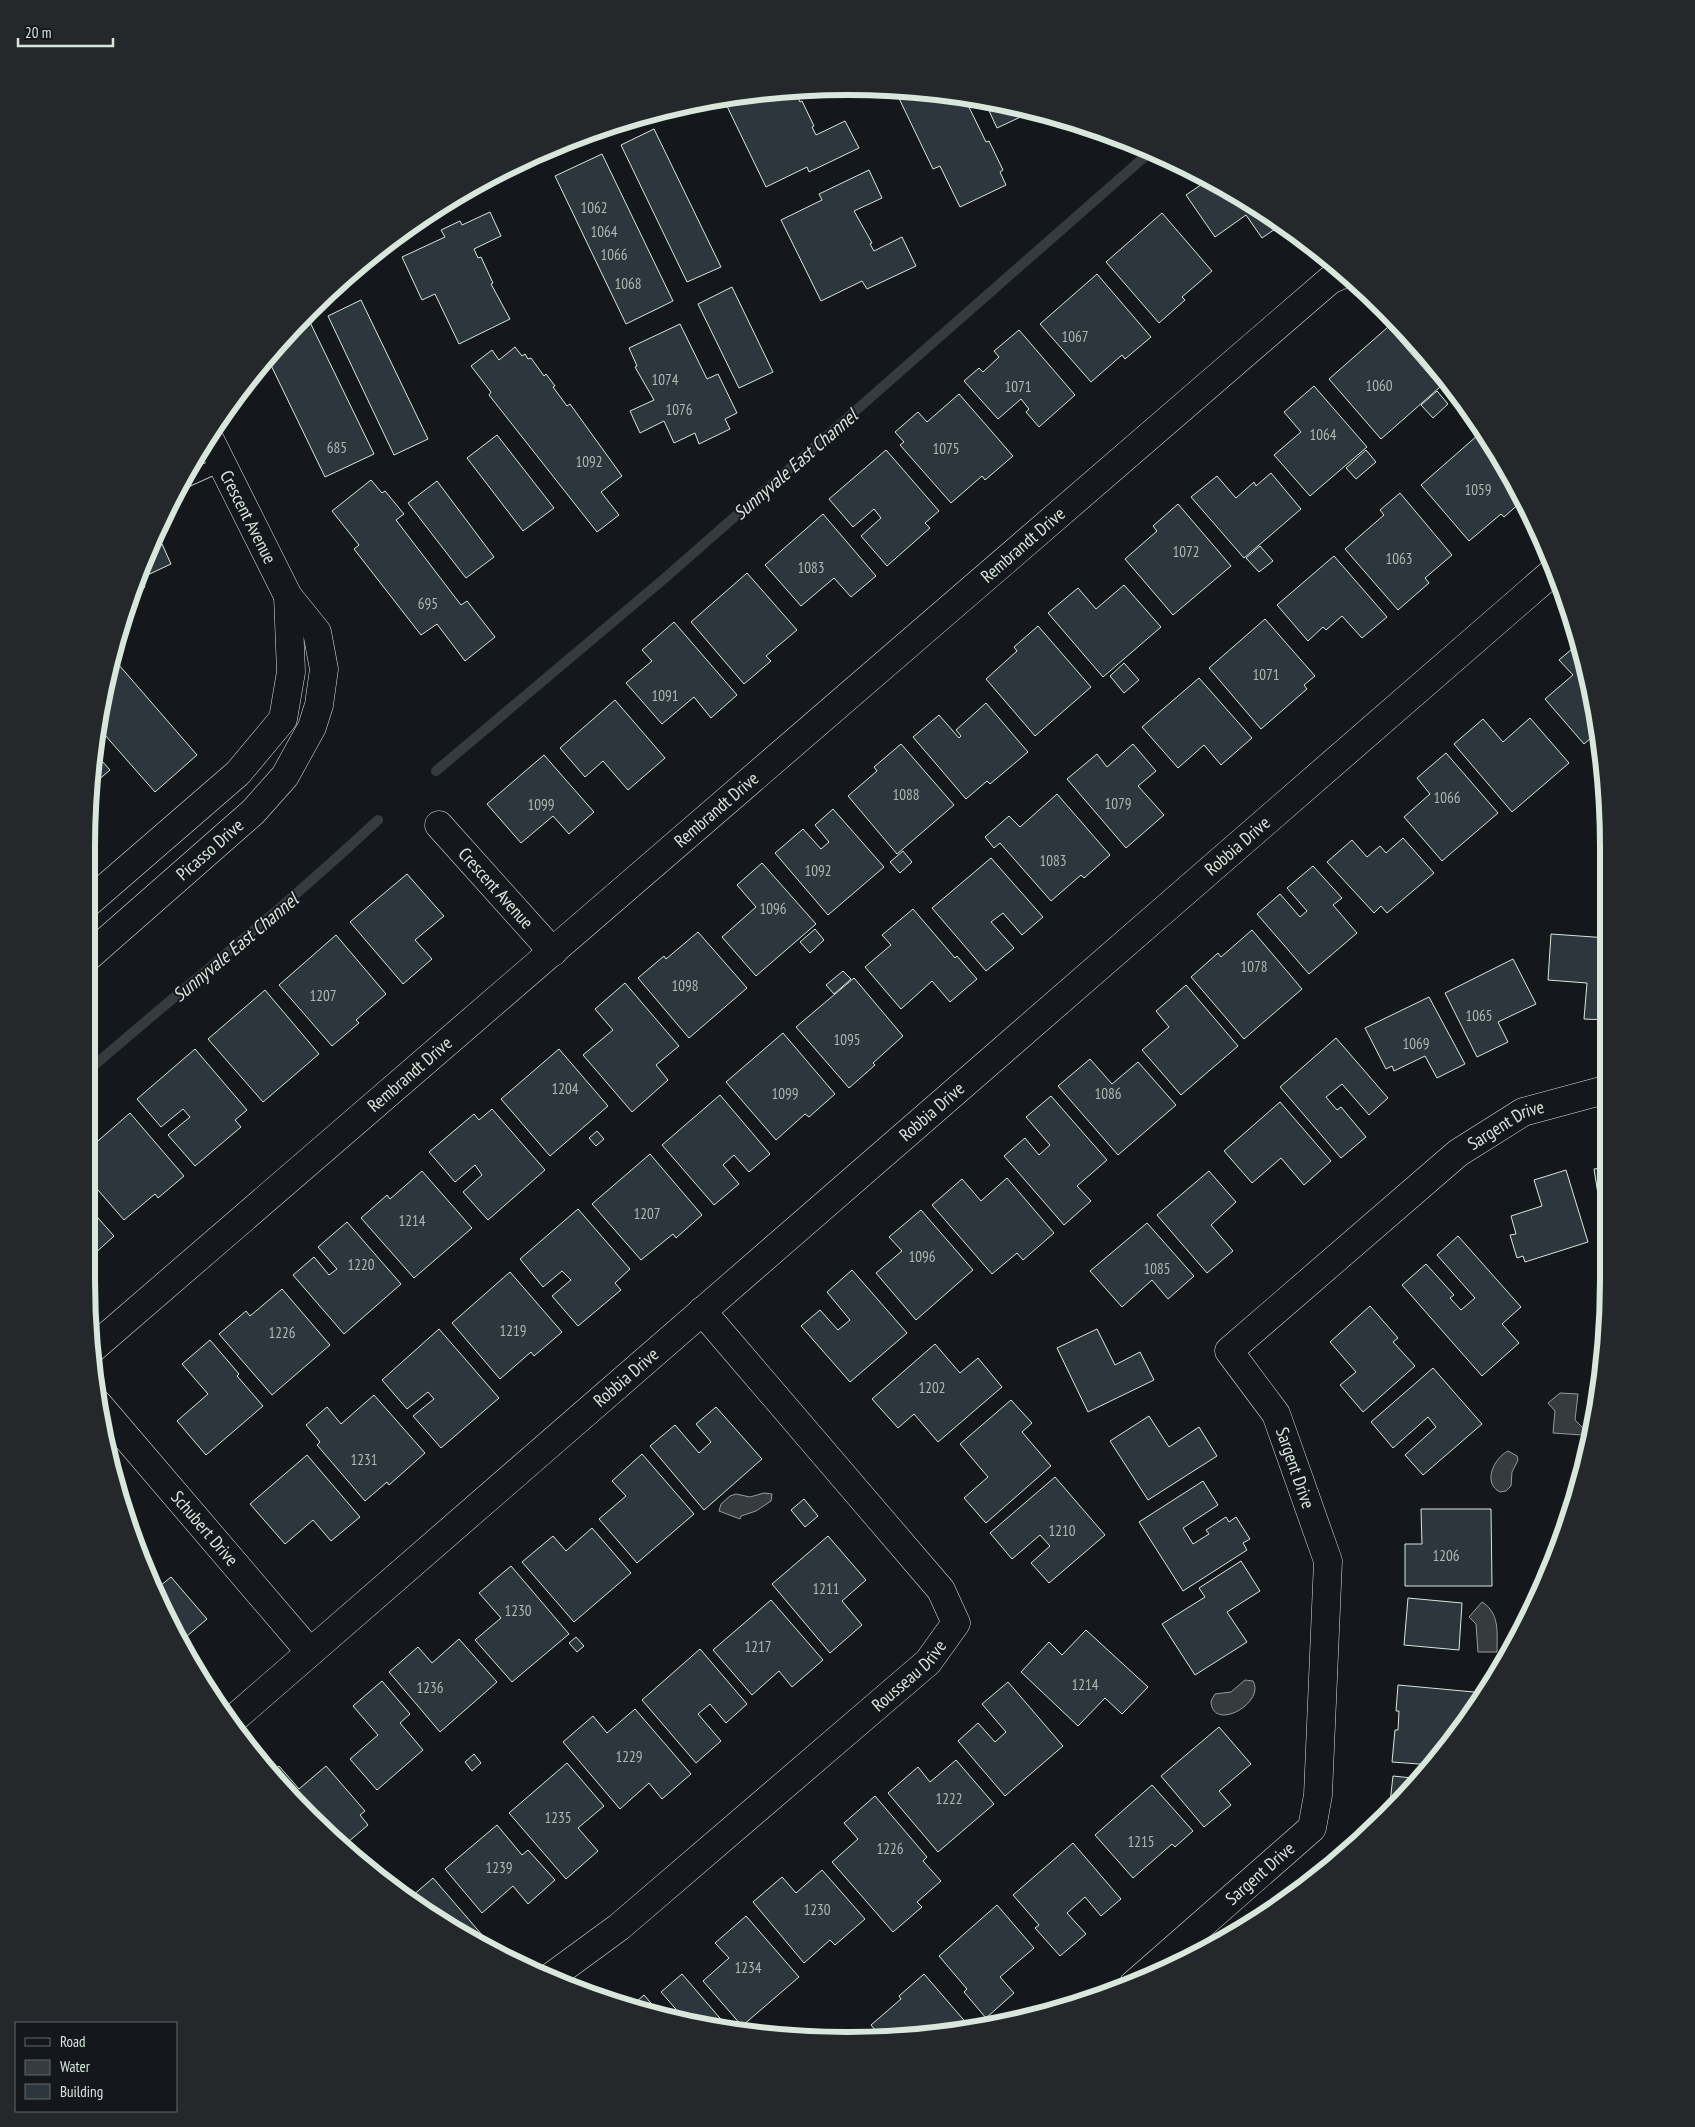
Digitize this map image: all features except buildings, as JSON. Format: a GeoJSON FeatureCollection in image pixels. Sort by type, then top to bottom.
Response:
{"type":"FeatureCollection","features":[{"type":"Feature","properties":{"kind":"street","name":"Rembrandt Drive"},"geometry":{"type":"LineString","coordinates":[[98,1344],[1330,280],[1338,277]]}},
{"type":"Feature","properties":{"kind":"street","name":"Crescent Avenue"},"geometry":{"type":"LineString","coordinates":[[212,445],[288,596],[317,632],[324,669],[319,705],[312,727]]}},
{"type":"Feature","properties":{"kind":"street","name":"Robbia Drive"},"geometry":{"type":"LineString","coordinates":[[236,1717],[1549,576]]}},
{"type":"Feature","properties":{"kind":"street","name":"Crescent Avenue"},"geometry":{"type":"LineString","coordinates":[[95,897],[238,773],[283,719],[291,672],[288,596]]}},
{"type":"Feature","properties":{"kind":"street","name":"Picasso Drive"},"geometry":{"type":"LineString","coordinates":[[95,951],[254,812],[285,776],[312,727]]}},
{"type":"Feature","properties":{"kind":"street","name":"Crescent Avenue"},"geometry":{"type":"LineString","coordinates":[[439,825],[553,952]]}},
{"type":"Feature","properties":{"kind":"street","name":"Sargent Drive"},"geometry":{"type":"LineString","coordinates":[[1155,1966],[1312,1828],[1318,1796],[1328,1562],[1276,1414],[1228,1350],[1458,1153],[1523,1112],[1600,1091]]}},
{"type":"Feature","properties":{"kind":"street","name":"Rousseau Drive"},"geometry":{"type":"LineString","coordinates":[[555,1973],[619,1927],[928,1662],[956,1623],[941,1590],[702,1311]]}},
{"type":"Feature","properties":{"kind":"street","name":"Schubert Drive"},"geometry":{"type":"LineString","coordinates":[[107,1415],[310,1652]]}},
{"type":"Feature","properties":{"kind":"lane"},"geometry":{"type":"LineString","coordinates":[[193,477],[221,464]]}},
{"type":"Feature","properties":{"kind":"water"},"geometry":{"type":"Polygon","coordinates":[[[1560,1393],[1578,1394],[1575,1420],[1583,1428],[1582,1435],[1553,1433],[1555,1411],[1548,1403],[1560,1393]]]}},
{"type":"Feature","properties":{"kind":"water"},"geometry":{"type":"Polygon","coordinates":[[[1508,1451],[1517,1456],[1518,1460],[1512,1472],[1511,1486],[1506,1491],[1500,1492],[1492,1483],[1492,1471],[1498,1459],[1508,1451]]]}},
{"type":"Feature","properties":{"kind":"water"},"geometry":{"type":"Polygon","coordinates":[[[764,1493],[772,1494],[771,1501],[756,1511],[741,1516],[740,1519],[719,1511],[721,1504],[730,1496],[736,1494],[750,1497],[764,1493]]]}},
{"type":"Feature","properties":{"kind":"water"},"geometry":{"type":"Polygon","coordinates":[[[1482,1602],[1488,1607],[1495,1618],[1497,1652],[1478,1652],[1476,1624],[1469,1617],[1482,1602]]]}},
{"type":"Feature","properties":{"kind":"water"},"geometry":{"type":"Polygon","coordinates":[[[1245,1680],[1253,1681],[1255,1689],[1252,1698],[1246,1705],[1228,1715],[1220,1714],[1214,1710],[1211,1701],[1215,1694],[1231,1692],[1245,1680]]]}},
{"type":"Feature","properties":{"kind":"waterway","name":"Sunnyvale East Channel"},"geometry":{"type":"LineString","coordinates":[[436,771],[665,578],[1145,157]]}},
{"type":"Feature","properties":{"kind":"waterway","name":"Sunnyvale East Channel"},"geometry":{"type":"LineString","coordinates":[[95,1065],[271,915],[378,820]]}}]}
